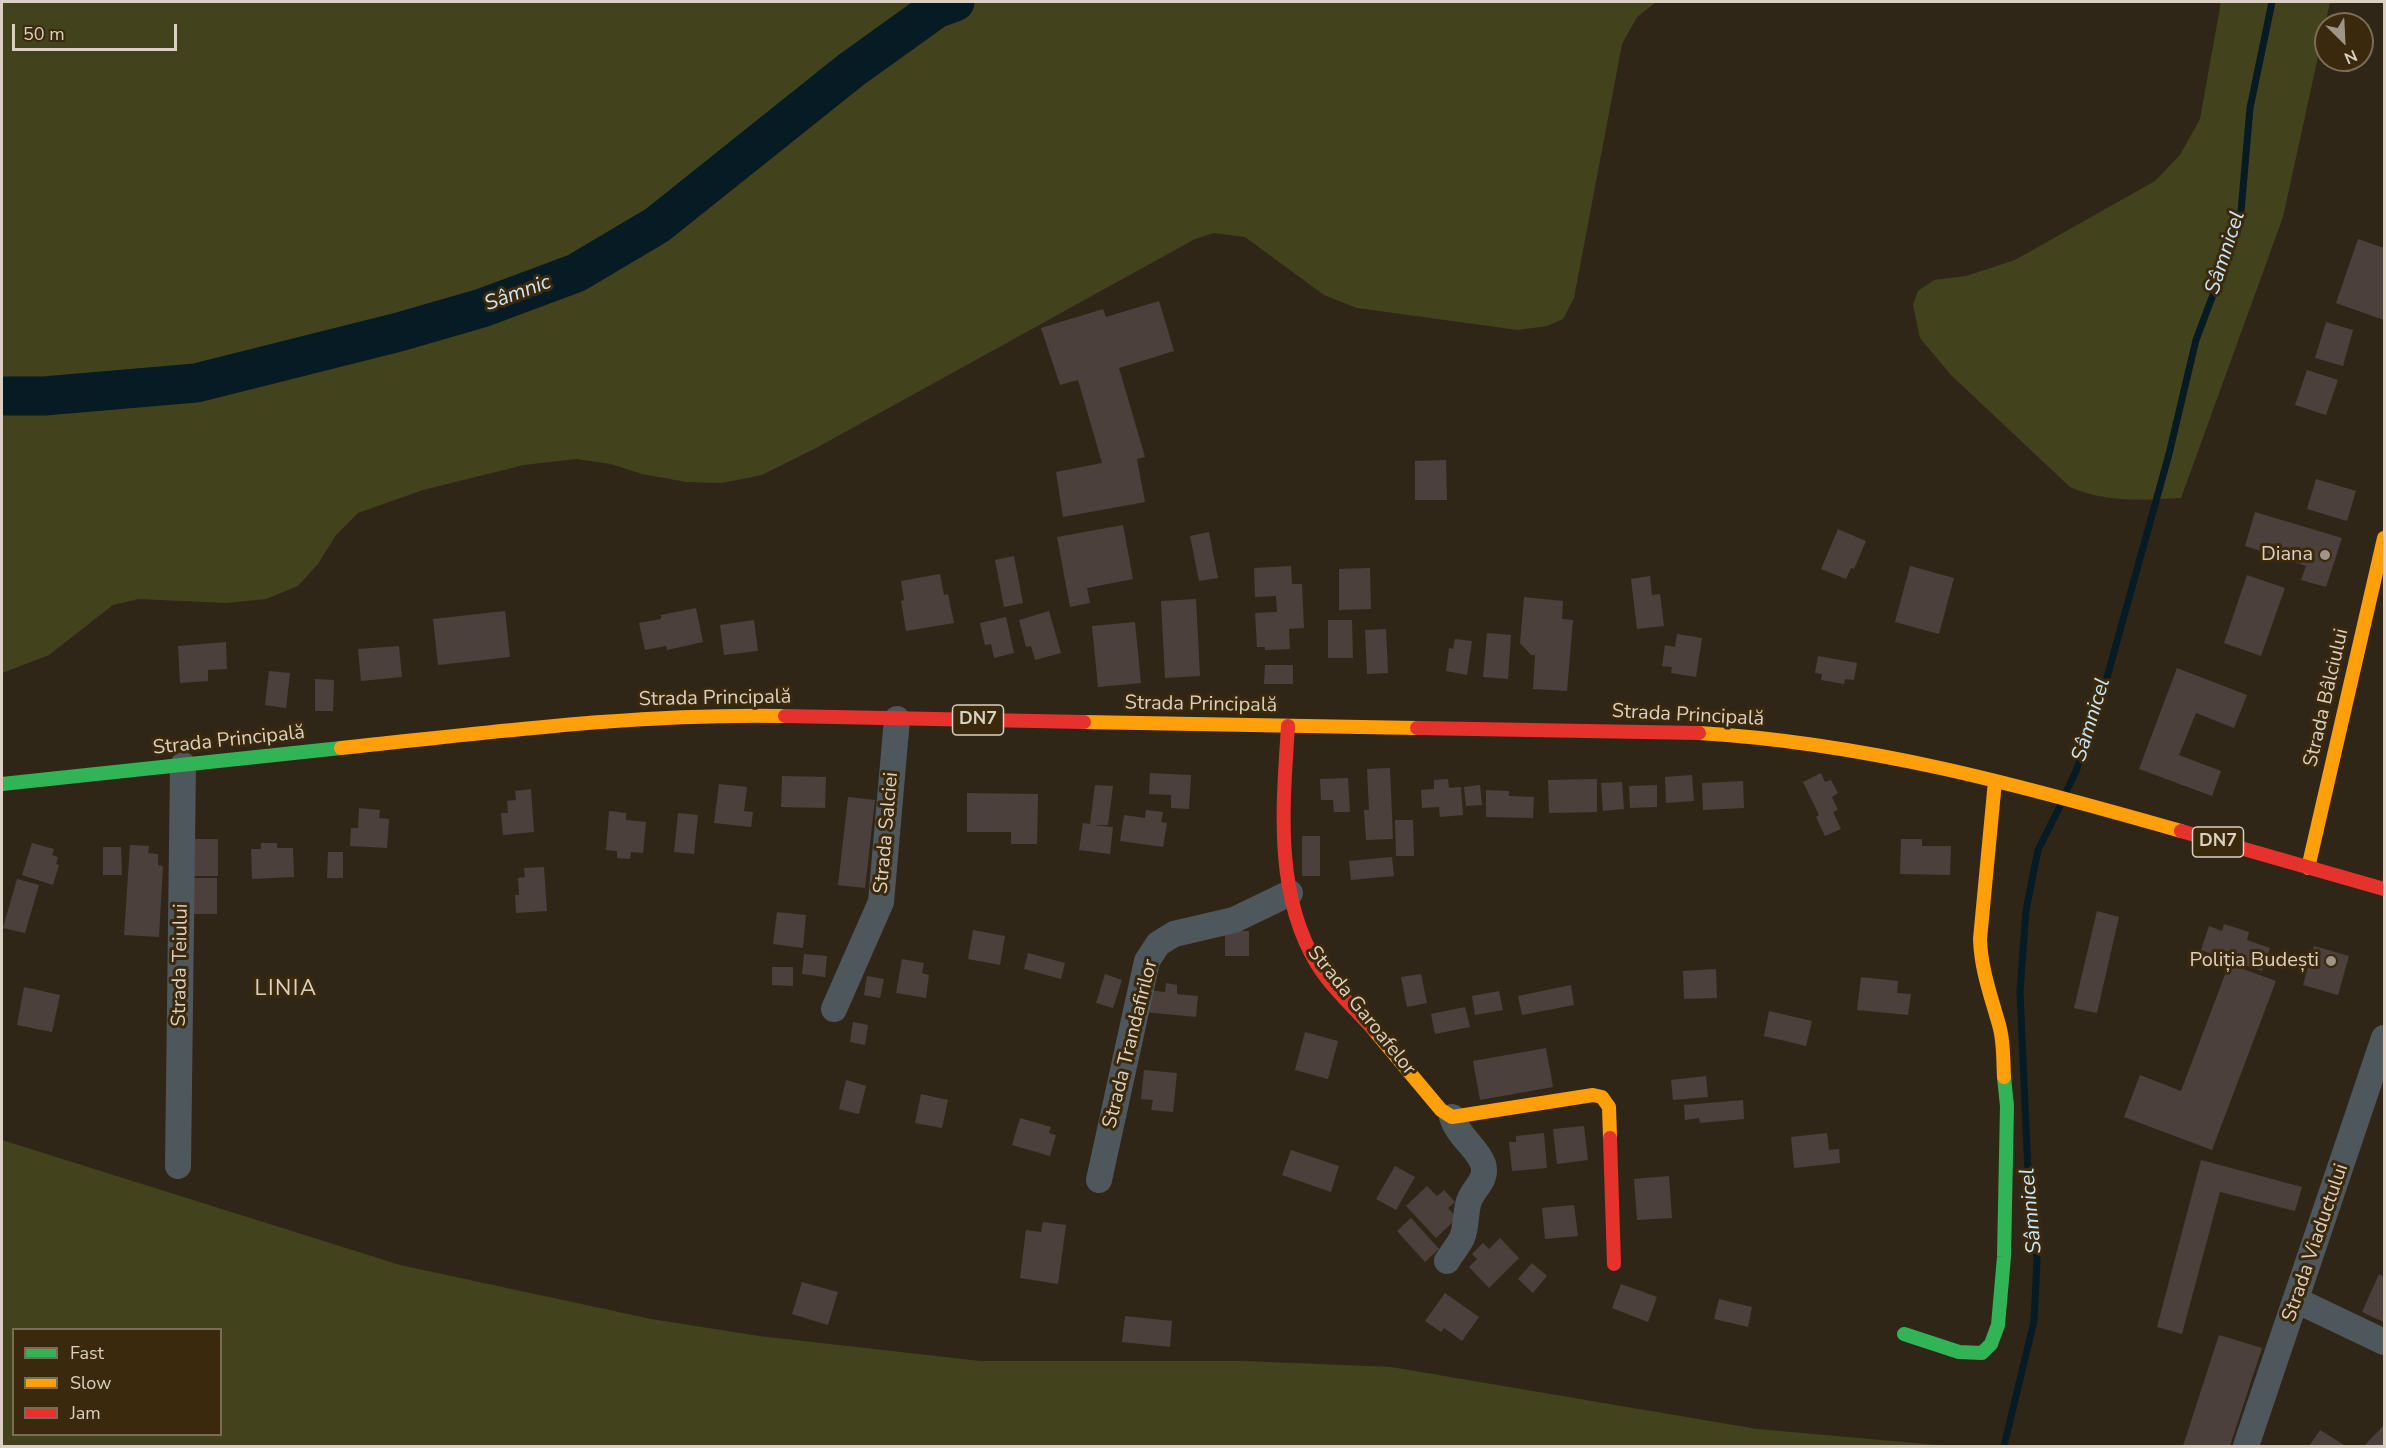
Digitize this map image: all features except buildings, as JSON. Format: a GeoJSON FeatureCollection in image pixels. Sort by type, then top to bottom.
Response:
{"type":"FeatureCollection","features":[{"type":"Feature","properties":{"kind":"main road","name":"Strada Bâlciului"},"geometry":{"type":"LineString","coordinates":[[2308,868],[2385,538]]}},
{"type":"Feature","properties":{"kind":"main road","name":"Strada Principală"},"geometry":{"type":"LineString","coordinates":[[2,784],[563,725],[654,718],[776,716],[1743,736],[1862,751],[1995,781],[2128,815],[2385,889]]}},
{"type":"Feature","properties":{"kind":"main road"},"geometry":{"type":"LineString","coordinates":[[1288,726],[1284,840],[1290,893]]}},
{"type":"Feature","properties":{"kind":"main road"},"geometry":{"type":"LineString","coordinates":[[1904,1334],[1959,1352],[1982,1353],[1991,1344],[1998,1324],[2004,1257],[2007,1106],[2000,1028],[1986,985],[1981,962],[1980,939],[1995,781]]}},
{"type":"Feature","properties":{"kind":"main road","name":"Strada Garoafelor"},"geometry":{"type":"LineString","coordinates":[[1290,893],[1302,934],[1318,965],[1441,1110],[1452,1117]]}},
{"type":"Feature","properties":{"kind":"main road"},"geometry":{"type":"LineString","coordinates":[[1452,1117],[1593,1095],[1602,1097],[1609,1107],[1614,1264]]}},
{"type":"Feature","properties":{"kind":"street","name":"Strada Salciei"},"geometry":{"type":"LineString","coordinates":[[834,1009],[881,902],[897,719]]}},
{"type":"Feature","properties":{"kind":"street","name":"Strada Teiului"},"geometry":{"type":"LineString","coordinates":[[178,1166],[183,765]]}},
{"type":"Feature","properties":{"kind":"street","name":"Strada Trandafirilor"},"geometry":{"type":"LineString","coordinates":[[1099,1180],[1147,961],[1158,944],[1174,934],[1234,920],[1290,893]]}},
{"type":"Feature","properties":{"kind":"street","name":"Strada Viaductului"},"geometry":{"type":"LineString","coordinates":[[2246,1446],[2385,1038]]}},
{"type":"Feature","properties":{"kind":"street","name":"Strada Garoafelor"},"geometry":{"type":"LineString","coordinates":[[1446,1261],[1462,1237],[1473,1190],[1482,1181],[1485,1173],[1482,1161],[1455,1128],[1452,1117]]}},
{"type":"Feature","properties":{"kind":"street"},"geometry":{"type":"LineString","coordinates":[[2296,1299],[2385,1342]]}},
{"type":"Feature","properties":{"kind":"shaded area"},"geometry":{"type":"Polygon","coordinates":[[[2,2],[1656,2],[1637,17],[1622,44],[1574,298],[1563,319],[1547,326],[1518,330],[1357,308],[1324,295],[1245,237],[1214,233],[1195,239],[818,447],[762,475],[722,483],[686,482],[642,474],[611,464],[576,459],[524,465],[423,490],[358,513],[336,535],[318,564],[298,586],[266,599],[227,603],[138,599],[113,605],[49,655],[2,673],[2,2]]]}},
{"type":"Feature","properties":{"kind":"shaded area"},"geometry":{"type":"Polygon","coordinates":[[[2221,2],[2330,2],[2328,12],[2314,12],[2315,72],[2283,217],[2181,498],[2125,499],[2097,496],[2070,487],[1951,375],[1920,338],[1913,305],[1918,291],[1934,280],[1966,276],[2015,260],[2155,181],[2180,155],[2200,119],[2221,2]]]}},
{"type":"Feature","properties":{"kind":"shaded area"},"geometry":{"type":"Polygon","coordinates":[[[2,1140],[400,1265],[651,1319],[759,1336],[980,1361],[1244,1361],[1391,1367],[1757,1429],[1949,1446],[2,1446],[2,1140]]]}},
{"type":"Feature","properties":{"kind":"waterway","name":"Sâmnic"},"geometry":{"type":"LineString","coordinates":[[2,396],[44,396],[196,383],[399,332],[482,308],[576,273],[657,225],[851,70],[936,9],[955,2]]}},
{"type":"Feature","properties":{"kind":"waterway","name":"Sâmnicel"},"geometry":{"type":"LineString","coordinates":[[2067,790],[2101,699],[2169,454],[2196,340],[2240,223],[2250,108],[2272,2]]}},
{"type":"Feature","properties":{"kind":"waterway","name":"Sâmnicel"},"geometry":{"type":"LineString","coordinates":[[2004,1446],[2034,1321],[2037,1261],[2028,1172],[2020,992],[2026,910],[2038,850],[2060,806]]}},
{"type":"Feature","properties":{"kind":"traffic: fast"},"geometry":{"type":"LineString","coordinates":[[2,784],[341,748]]}},
{"type":"Feature","properties":{"kind":"traffic: fast"},"geometry":{"type":"LineString","coordinates":[[1904,1334],[1959,1352],[1982,1353],[1991,1344],[1998,1325],[2004,1257],[2007,1106],[2004,1077]]}},
{"type":"Feature","properties":{"kind":"traffic: slow"},"geometry":{"type":"LineString","coordinates":[[2308,868],[2384,538]]}},
{"type":"Feature","properties":{"kind":"traffic: slow"},"geometry":{"type":"LineString","coordinates":[[341,748],[507,730],[618,721],[785,716]]}},
{"type":"Feature","properties":{"kind":"traffic: slow"},"geometry":{"type":"LineString","coordinates":[[1084,722],[1417,728]]}},
{"type":"Feature","properties":{"kind":"traffic: slow"},"geometry":{"type":"LineString","coordinates":[[1699,733],[1823,746],[1943,768],[2181,831]]}},
{"type":"Feature","properties":{"kind":"traffic: slow"},"geometry":{"type":"LineString","coordinates":[[1995,781],[1980,939],[1984,972],[2002,1037],[2004,1077]]}},
{"type":"Feature","properties":{"kind":"traffic: slow"},"geometry":{"type":"LineString","coordinates":[[1374,1030],[1441,1110],[1452,1117],[1593,1095],[1602,1097],[1609,1107],[1610,1138]]}},
{"type":"Feature","properties":{"kind":"traffic: jam"},"geometry":{"type":"LineString","coordinates":[[785,716],[1084,722]]}},
{"type":"Feature","properties":{"kind":"traffic: jam"},"geometry":{"type":"LineString","coordinates":[[1288,726],[1284,787],[1284,848],[1294,908],[1303,937],[1317,964],[1337,990],[1374,1030]]}},
{"type":"Feature","properties":{"kind":"traffic: jam"},"geometry":{"type":"LineString","coordinates":[[1417,728],[1699,733]]}},
{"type":"Feature","properties":{"kind":"traffic: jam"},"geometry":{"type":"LineString","coordinates":[[2181,831],[2384,889]]}},
{"type":"Feature","properties":{"kind":"traffic: jam"},"geometry":{"type":"LineString","coordinates":[[1610,1138],[1614,1264]]}},
{"type":"Feature","properties":{"kind":"place","name":"Diana"},"geometry":{"type":"Point","coordinates":[2325,555]}},
{"type":"Feature","properties":{"kind":"place","name":"Poliția Budești"},"geometry":{"type":"Point","coordinates":[2331,961]}},
{"type":"Feature","properties":{"kind":"district","name":"LINIA"},"geometry":{"type":"Point","coordinates":[286,990]}}]}
